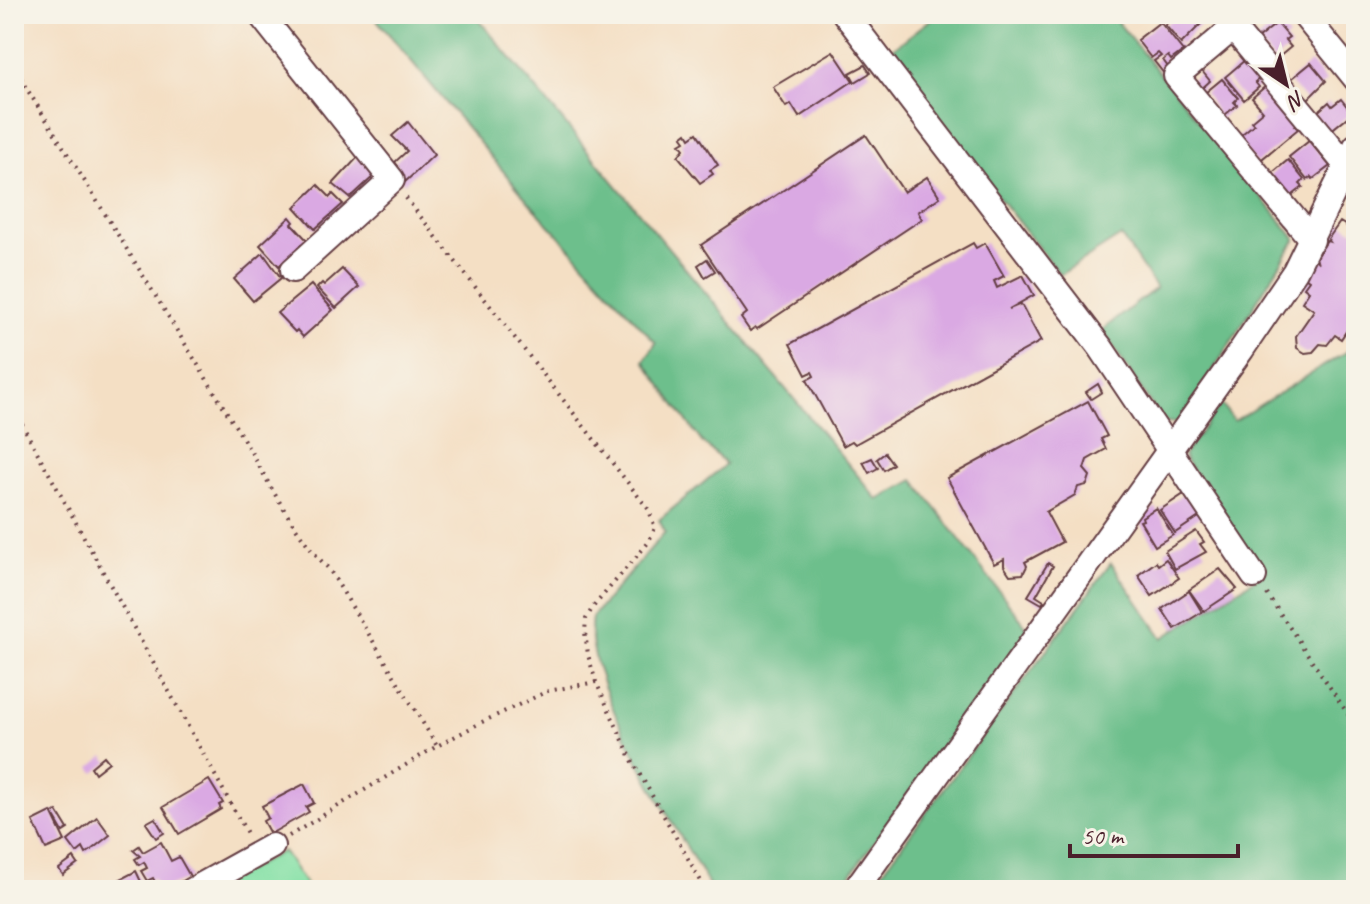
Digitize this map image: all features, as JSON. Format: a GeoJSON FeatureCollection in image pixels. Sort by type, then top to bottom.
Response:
{"type":"FeatureCollection","features":[{"type":"Feature","properties":{"kind":"street"},"geometry":{"type":"LineString","coordinates":[[260,14],[392,180],[293,270]]}},
{"type":"Feature","properties":{"kind":"street"},"geometry":{"type":"LineString","coordinates":[[845,14],[1101,348],[1254,576]]}},
{"type":"Feature","properties":{"kind":"street"},"geometry":{"type":"LineString","coordinates":[[1303,14],[1356,79]]}},
{"type":"Feature","properties":{"kind":"street"},"geometry":{"type":"LineString","coordinates":[[855,890],[1251,336],[1295,271],[1312,240],[1352,156],[1233,28],[1176,76],[1312,240]]}},
{"type":"Feature","properties":{"kind":"street"},"geometry":{"type":"LineString","coordinates":[[193,890],[266,850]]}},
{"type":"Feature","properties":{"kind":"path"},"geometry":{"type":"LineString","coordinates":[[14,18],[22,30],[16,68],[25,86],[127,247],[272,488],[315,555],[329,569],[437,746]]}},
{"type":"Feature","properties":{"kind":"path"},"geometry":{"type":"LineString","coordinates":[[392,180],[649,510],[655,528],[648,543],[586,619],[588,655],[596,682],[633,762],[706,890]]}},
{"type":"Feature","properties":{"kind":"path"},"geometry":{"type":"LineString","coordinates":[[14,410],[266,850],[437,746],[548,691],[596,682]]}},
{"type":"Feature","properties":{"kind":"path"},"geometry":{"type":"LineString","coordinates":[[1254,576],[1356,726]]}},
{"type":"Feature","properties":{"kind":"green space"},"geometry":{"type":"Polygon","coordinates":[[[372,14],[474,14],[878,500],[914,480],[1029,630],[839,890],[712,890],[656,795],[616,716],[601,678],[593,645],[592,617],[665,532],[659,520],[726,464],[702,442],[644,361],[656,343],[534,208],[372,14]]]}},
{"type":"Feature","properties":{"kind":"green space"},"geometry":{"type":"Polygon","coordinates":[[[938,14],[1111,14],[1296,239],[1180,423],[1163,422],[1102,330],[1156,288],[1121,236],[1060,275],[886,54],[938,14]]]}},
{"type":"Feature","properties":{"kind":"green space"},"geometry":{"type":"Polygon","coordinates":[[[1356,346],[1356,890],[869,890],[1111,563],[1163,638],[1261,575],[1183,456],[1221,404],[1234,421],[1356,346]]]}},
{"type":"Feature","properties":{"kind":"green space"},"geometry":{"type":"Polygon","coordinates":[[[283,851],[309,890],[218,890],[216,887],[283,851]]]}},
{"type":"Feature","properties":{"kind":"building"},"geometry":{"type":"Polygon","coordinates":[[[1178,14],[1194,14],[1202,23],[1181,44],[1165,25],[1178,14]]]}},
{"type":"Feature","properties":{"kind":"building"},"geometry":{"type":"Polygon","coordinates":[[[1160,22],[1183,51],[1171,60],[1168,56],[1163,60],[1170,70],[1165,75],[1154,61],[1161,56],[1158,53],[1151,58],[1137,40],[1160,22]]]}},
{"type":"Feature","properties":{"kind":"building"},"geometry":{"type":"Polygon","coordinates":[[[1277,23],[1289,37],[1285,40],[1291,47],[1274,61],[1257,39],[1277,23]]]}},
{"type":"Feature","properties":{"kind":"building"},"geometry":{"type":"Polygon","coordinates":[[[833,51],[853,81],[799,117],[791,104],[786,107],[773,87],[833,51]]]}},
{"type":"Feature","properties":{"kind":"building"},"geometry":{"type":"Polygon","coordinates":[[[1245,60],[1260,78],[1255,82],[1259,87],[1244,100],[1225,77],[1245,60]]]}},
{"type":"Feature","properties":{"kind":"building"},"geometry":{"type":"Polygon","coordinates":[[[1311,63],[1326,81],[1306,101],[1289,81],[1311,63]]]}},
{"type":"Feature","properties":{"kind":"building"},"geometry":{"type":"Polygon","coordinates":[[[865,65],[870,73],[855,82],[850,73],[865,65]]]}},
{"type":"Feature","properties":{"kind":"building"},"geometry":{"type":"Polygon","coordinates":[[[1202,71],[1210,81],[1199,91],[1190,81],[1202,71]]]}},
{"type":"Feature","properties":{"kind":"building"},"geometry":{"type":"Polygon","coordinates":[[[1222,79],[1238,98],[1234,102],[1237,105],[1220,119],[1205,93],[1222,79]]]}},
{"type":"Feature","properties":{"kind":"building"},"geometry":{"type":"Polygon","coordinates":[[[1268,84],[1299,123],[1295,126],[1298,129],[1257,163],[1236,139],[1254,124],[1251,121],[1263,111],[1252,98],[1268,84]]]}},
{"type":"Feature","properties":{"kind":"building"},"geometry":{"type":"Polygon","coordinates":[[[1341,99],[1352,113],[1329,132],[1314,115],[1329,102],[1332,106],[1341,99]]]}},
{"type":"Feature","properties":{"kind":"building"},"geometry":{"type":"Polygon","coordinates":[[[408,122],[434,155],[404,183],[393,171],[398,166],[395,162],[407,151],[392,136],[408,122]]]}},
{"type":"Feature","properties":{"kind":"building"},"geometry":{"type":"Polygon","coordinates":[[[687,133],[690,138],[697,133],[718,165],[710,170],[713,174],[700,183],[678,156],[684,149],[680,144],[685,141],[682,137],[687,133]]]}},
{"type":"Feature","properties":{"kind":"building"},"geometry":{"type":"Polygon","coordinates":[[[866,135],[904,192],[927,177],[940,197],[918,212],[922,219],[750,331],[741,318],[747,313],[701,245],[866,135]]]}},
{"type":"Feature","properties":{"kind":"building"},"geometry":{"type":"Polygon","coordinates":[[[1309,141],[1330,166],[1307,180],[1289,157],[1309,141]]]}},
{"type":"Feature","properties":{"kind":"building"},"geometry":{"type":"Polygon","coordinates":[[[359,156],[376,174],[350,198],[333,184],[359,156]]]}},
{"type":"Feature","properties":{"kind":"building"},"geometry":{"type":"Polygon","coordinates":[[[1288,160],[1304,180],[1300,184],[1303,187],[1289,198],[1270,175],[1288,160]]]}},
{"type":"Feature","properties":{"kind":"building"},"geometry":{"type":"Polygon","coordinates":[[[318,185],[343,204],[315,229],[295,207],[318,185]]]}},
{"type":"Feature","properties":{"kind":"building"},"geometry":{"type":"Polygon","coordinates":[[[290,217],[294,222],[292,224],[307,240],[279,266],[260,245],[290,217]]]}},
{"type":"Feature","properties":{"kind":"building"},"geometry":{"type":"Polygon","coordinates":[[[1340,222],[1356,232],[1356,323],[1353,321],[1341,339],[1335,335],[1327,345],[1320,344],[1313,352],[1305,353],[1297,348],[1296,336],[1314,310],[1302,302],[1309,291],[1304,287],[1309,280],[1303,276],[1315,259],[1317,261],[1316,257],[1327,241],[1330,242],[1328,239],[1340,222]]]}},
{"type":"Feature","properties":{"kind":"building"},"geometry":{"type":"Polygon","coordinates":[[[973,243],[976,248],[985,243],[1004,276],[994,281],[997,288],[1023,275],[1034,295],[1009,309],[1021,304],[1041,341],[855,444],[852,441],[843,446],[807,380],[814,376],[812,372],[806,375],[790,344],[973,243]]]}},
{"type":"Feature","properties":{"kind":"building"},"geometry":{"type":"Polygon","coordinates":[[[263,253],[281,278],[253,301],[234,279],[263,253]]]}},
{"type":"Feature","properties":{"kind":"building"},"geometry":{"type":"Polygon","coordinates":[[[707,259],[715,271],[705,277],[698,265],[707,259]]]}},
{"type":"Feature","properties":{"kind":"building"},"geometry":{"type":"Polygon","coordinates":[[[342,269],[359,287],[336,308],[317,288],[342,269]]]}},
{"type":"Feature","properties":{"kind":"building"},"geometry":{"type":"Polygon","coordinates":[[[311,285],[333,310],[303,337],[277,313],[311,285]]]}},
{"type":"Feature","properties":{"kind":"building"},"geometry":{"type":"Polygon","coordinates":[[[1098,384],[1102,392],[1091,399],[1086,392],[1098,384]]]}},
{"type":"Feature","properties":{"kind":"building"},"geometry":{"type":"Polygon","coordinates":[[[1088,401],[1107,436],[1101,439],[1106,449],[1087,460],[1084,469],[1090,476],[1087,485],[1078,487],[1075,495],[1046,512],[1062,542],[1025,562],[1027,566],[1023,574],[1010,575],[1004,566],[1004,559],[994,564],[947,478],[1088,401]]]}},
{"type":"Feature","properties":{"kind":"building"},"geometry":{"type":"Polygon","coordinates":[[[885,453],[893,464],[884,470],[877,459],[885,453]]]}},
{"type":"Feature","properties":{"kind":"building"},"geometry":{"type":"Polygon","coordinates":[[[872,458],[878,468],[869,473],[863,462],[872,458]]]}},
{"type":"Feature","properties":{"kind":"building"},"geometry":{"type":"Polygon","coordinates":[[[1187,492],[1202,515],[1175,533],[1160,510],[1187,492]]]}},
{"type":"Feature","properties":{"kind":"building"},"geometry":{"type":"Polygon","coordinates":[[[1156,508],[1173,535],[1155,546],[1140,521],[1156,508]]]}},
{"type":"Feature","properties":{"kind":"building"},"geometry":{"type":"Polygon","coordinates":[[[1196,531],[1204,542],[1200,544],[1206,552],[1175,569],[1165,551],[1196,531]]]}},
{"type":"Feature","properties":{"kind":"building"},"geometry":{"type":"Polygon","coordinates":[[[1166,559],[1179,578],[1152,596],[1138,575],[1166,559]]]}},
{"type":"Feature","properties":{"kind":"building"},"geometry":{"type":"Polygon","coordinates":[[[1048,563],[1053,566],[1036,596],[1044,601],[1042,604],[1028,596],[1048,563]]]}},
{"type":"Feature","properties":{"kind":"building"},"geometry":{"type":"Polygon","coordinates":[[[1220,569],[1237,589],[1204,611],[1189,590],[1220,569]]]}},
{"type":"Feature","properties":{"kind":"building"},"geometry":{"type":"Polygon","coordinates":[[[1189,591],[1202,612],[1175,629],[1162,609],[1189,591]]]}},
{"type":"Feature","properties":{"kind":"building"},"geometry":{"type":"Polygon","coordinates":[[[104,756],[109,762],[95,773],[91,767],[104,756]]]}},
{"type":"Feature","properties":{"kind":"building"},"geometry":{"type":"Polygon","coordinates":[[[209,780],[223,803],[219,805],[221,809],[179,834],[163,807],[209,780]]]}},
{"type":"Feature","properties":{"kind":"building"},"geometry":{"type":"Polygon","coordinates":[[[304,784],[314,803],[306,807],[309,812],[270,834],[263,821],[268,818],[262,806],[304,784]]]}},
{"type":"Feature","properties":{"kind":"building"},"geometry":{"type":"Polygon","coordinates":[[[57,811],[68,829],[63,832],[52,813],[57,811]]]}},
{"type":"Feature","properties":{"kind":"building"},"geometry":{"type":"Polygon","coordinates":[[[51,812],[65,841],[46,849],[33,821],[51,812]]]}},
{"type":"Feature","properties":{"kind":"building"},"geometry":{"type":"Polygon","coordinates":[[[97,817],[110,835],[86,854],[83,848],[77,853],[68,841],[97,817]]]}},
{"type":"Feature","properties":{"kind":"building"},"geometry":{"type":"Polygon","coordinates":[[[155,818],[164,833],[156,838],[146,823],[155,818]]]}},
{"type":"Feature","properties":{"kind":"building"},"geometry":{"type":"Polygon","coordinates":[[[161,842],[171,861],[179,857],[191,878],[159,890],[153,878],[147,881],[141,871],[147,868],[144,862],[139,865],[135,859],[140,856],[133,850],[139,846],[143,852],[161,842]]]}},
{"type":"Feature","properties":{"kind":"building"},"geometry":{"type":"Polygon","coordinates":[[[74,858],[78,864],[63,875],[59,869],[74,858]]]}},
{"type":"Feature","properties":{"kind":"building"},"geometry":{"type":"Polygon","coordinates":[[[136,871],[144,888],[124,890],[119,880],[136,871]]]}}]}
